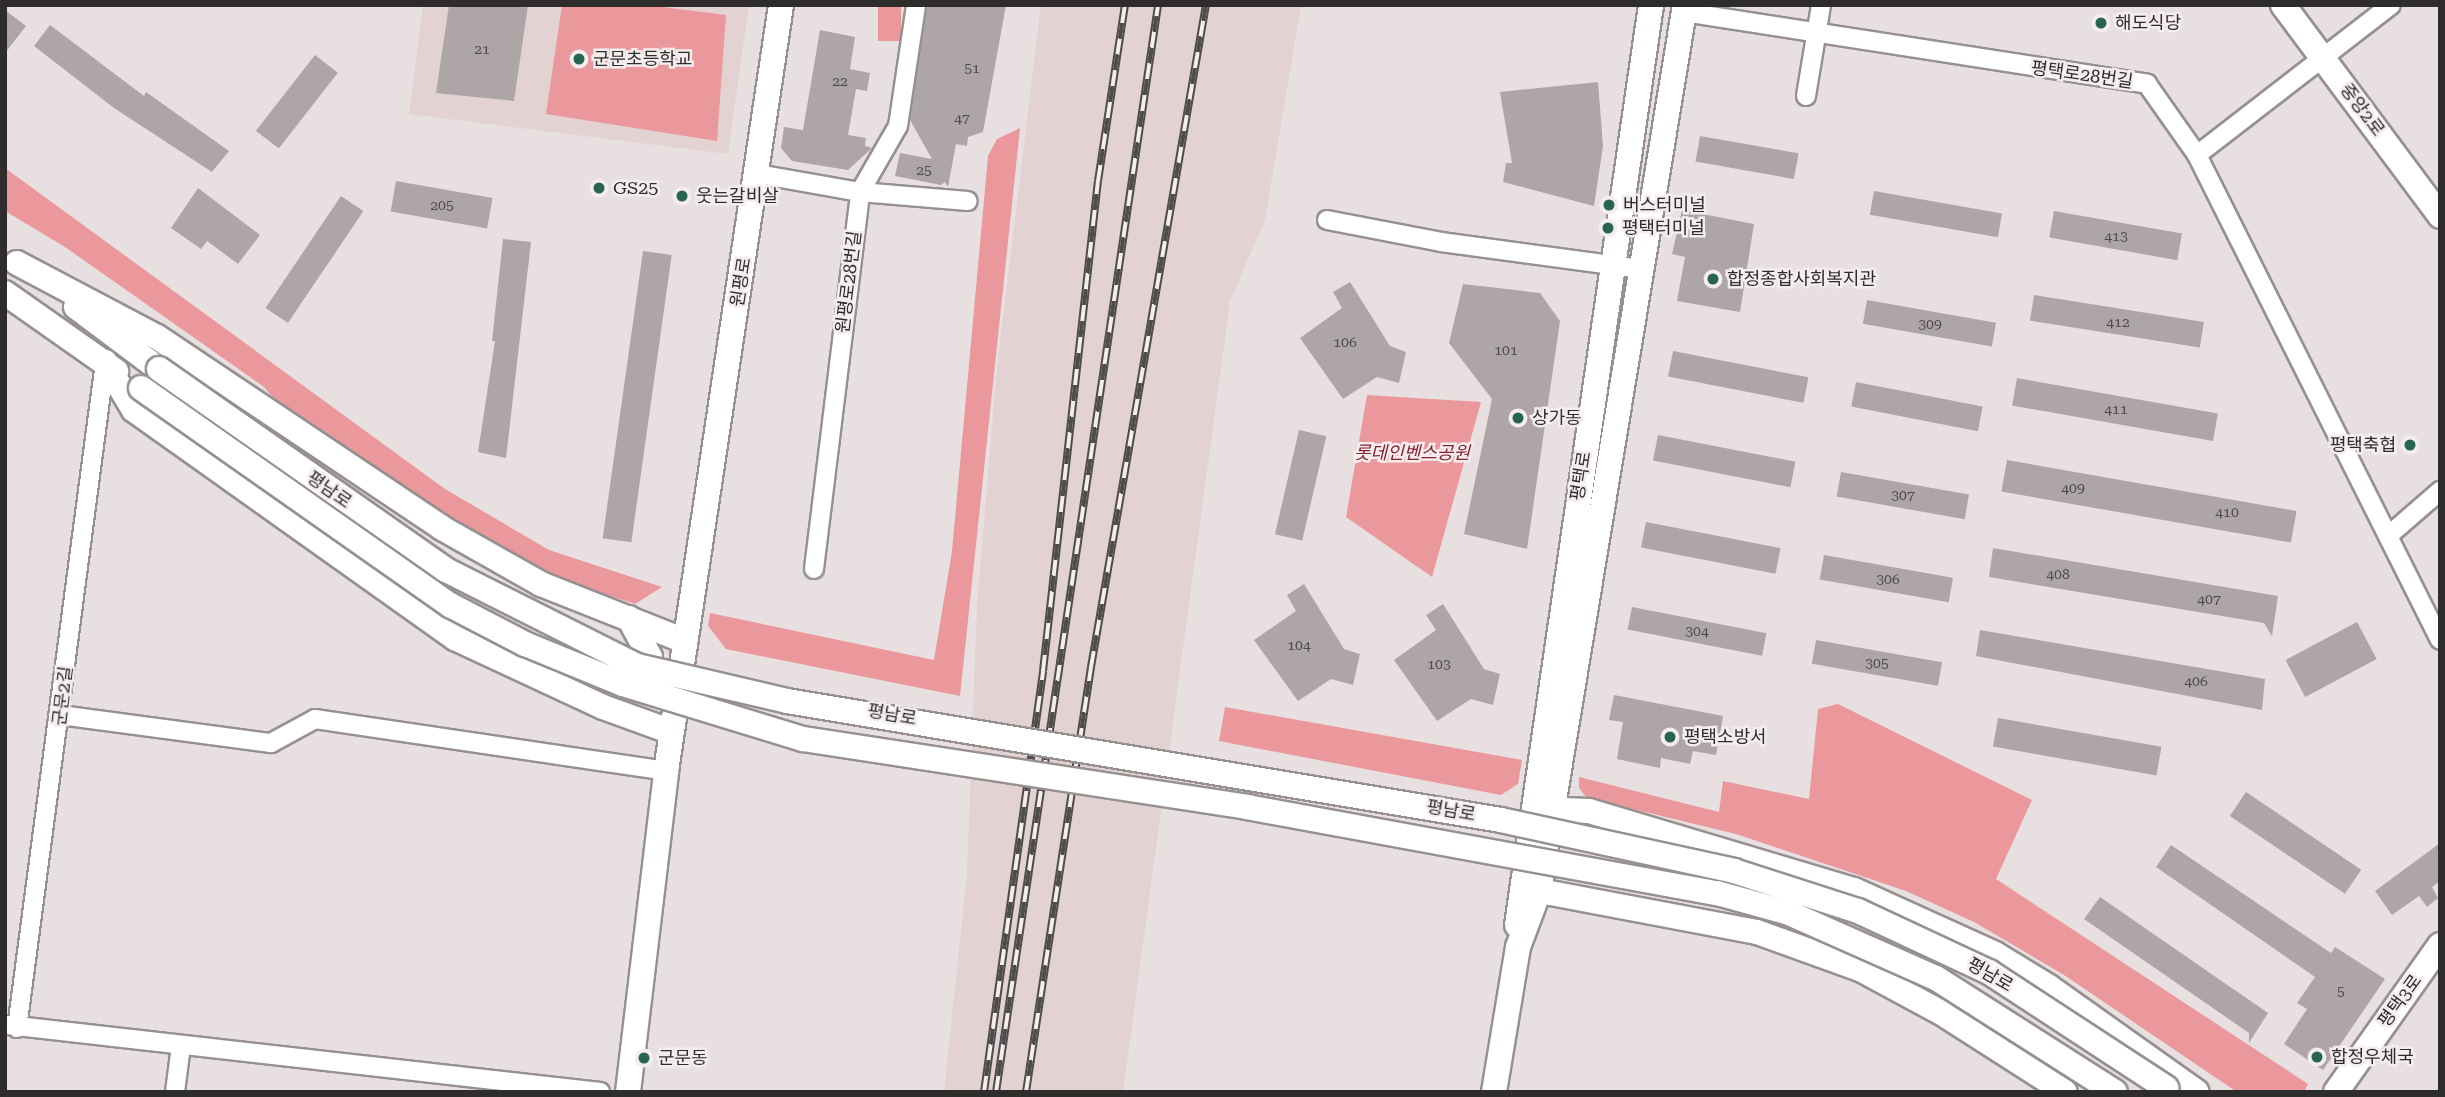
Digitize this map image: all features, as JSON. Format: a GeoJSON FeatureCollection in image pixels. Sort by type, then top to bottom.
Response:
{"type":"FeatureCollection","features":[{"type":"Feature","properties":{"kind":"main road","name":"원평로"},"geometry":{"type":"LineString","coordinates":[[685,641],[758,174],[781,5]]}},
{"type":"Feature","properties":{"kind":"main road","name":"평택로"},"geometry":{"type":"LineString","coordinates":[[1494,1092],[1530,889],[1613,264],[1651,5]]}},
{"type":"Feature","properties":{"kind":"main road","name":"중앙2로"},"geometry":{"type":"LineString","coordinates":[[2283,5],[2440,216]]}},
{"type":"Feature","properties":{"kind":"main road","name":"평택로"},"geometry":{"type":"LineString","coordinates":[[1538,822],[1558,760],[1685,9]]}},
{"type":"Feature","properties":{"kind":"main road","name":"평남로"},"geometry":{"type":"LineString","coordinates":[[11,259],[159,369],[446,570],[637,666],[788,701],[1501,820],[1734,871],[1858,911],[1989,972],[2168,1090]]}},
{"type":"Feature","properties":{"kind":"main road"},"geometry":{"type":"LineString","coordinates":[[11,259],[157,337],[442,528],[541,584],[685,641],[666,771],[628,1092]]}},
{"type":"Feature","properties":{"kind":"main road","name":"평남로"},"geometry":{"type":"LineString","coordinates":[[5,293],[450,605],[525,644],[623,684],[803,739],[1247,807],[1717,893],[1765,906],[1890,955],[1936,978],[2115,1092]]}},
{"type":"Feature","properties":{"kind":"main road"},"geometry":{"type":"LineString","coordinates":[[105,362],[134,410],[455,638],[603,708],[672,732]]}},
{"type":"Feature","properties":{"kind":"main road"},"geometry":{"type":"LineString","coordinates":[[603,708],[633,704],[648,682],[650,657],[629,618]]}},
{"type":"Feature","properties":{"kind":"main road"},"geometry":{"type":"LineString","coordinates":[[1558,760],[1589,811]]}},
{"type":"Feature","properties":{"kind":"main road"},"geometry":{"type":"LineString","coordinates":[[1538,822],[1563,810],[1589,811],[1854,890],[1934,925],[2049,987],[2197,1092]]}},
{"type":"Feature","properties":{"kind":"main road"},"geometry":{"type":"LineString","coordinates":[[1530,889],[1757,932],[1860,969],[1940,1012],[2065,1092]]}},
{"type":"Feature","properties":{"kind":"main road","name":"평택3로"},"geometry":{"type":"LineString","coordinates":[[2336,1092],[2440,946]]}},
{"type":"Feature","properties":{"kind":"street","name":"원평로28번길"},"geometry":{"type":"LineString","coordinates":[[814,569],[860,192],[898,126],[916,5]]}},
{"type":"Feature","properties":{"kind":"street"},"geometry":{"type":"LineString","coordinates":[[1806,96],[1821,5]]}},
{"type":"Feature","properties":{"kind":"street"},"geometry":{"type":"LineString","coordinates":[[2197,155],[2391,5]]}},
{"type":"Feature","properties":{"kind":"street","name":"평택로28번길"},"geometry":{"type":"LineString","coordinates":[[1685,9],[1816,36],[2147,84],[2197,155],[2440,640]]}},
{"type":"Feature","properties":{"kind":"street"},"geometry":{"type":"LineString","coordinates":[[758,174],[860,192],[968,201]]}},
{"type":"Feature","properties":{"kind":"street"},"geometry":{"type":"LineString","coordinates":[[1624,185],[1655,191]]}},
{"type":"Feature","properties":{"kind":"street"},"geometry":{"type":"LineString","coordinates":[[1327,220],[1441,242],[1640,269]]}},
{"type":"Feature","properties":{"kind":"street","name":"군문2길"},"geometry":{"type":"LineString","coordinates":[[105,362],[60,715],[11,1026],[600,1092]]}},
{"type":"Feature","properties":{"kind":"street"},"geometry":{"type":"LineString","coordinates":[[2388,536],[2440,491]]}},
{"type":"Feature","properties":{"kind":"street"},"geometry":{"type":"LineString","coordinates":[[60,715],[271,743],[315,719],[666,771]]}},
{"type":"Feature","properties":{"kind":"street"},"geometry":{"type":"LineString","coordinates":[[175,1092],[181,1046]]}},
{"type":"Feature","properties":{"kind":"shaded area","name":"군문초등학교"},"geometry":{"type":"Polygon","coordinates":[[[423,5],[749,5],[728,154],[409,114],[423,5]]]}},
{"type":"Feature","properties":{"kind":"shaded area"},"geometry":{"type":"Polygon","coordinates":[[[1041,5],[1301,5],[1265,220],[1230,301],[1123,1092],[944,1092],[967,874],[977,606],[997,367],[1041,5]]]}},
{"type":"Feature","properties":{"kind":"green space"},"geometry":{"type":"Polygon","coordinates":[[[562,5],[646,5],[726,15],[717,141],[546,114],[562,5]]]}},
{"type":"Feature","properties":{"kind":"green space"},"geometry":{"type":"Polygon","coordinates":[[[878,5],[901,5],[901,41],[878,41],[878,5]]]}},
{"type":"Feature","properties":{"kind":"green space"},"geometry":{"type":"Polygon","coordinates":[[[1020,128],[960,696],[726,649],[708,626],[710,613],[934,660],[952,551],[988,156],[997,139],[1020,128]]]}},
{"type":"Feature","properties":{"kind":"green space"},"geometry":{"type":"Polygon","coordinates":[[[5,168],[445,489],[549,550],[662,587],[635,604],[555,578],[447,524],[290,417],[264,387],[65,247],[5,211],[5,168]]]}},
{"type":"Feature","properties":{"kind":"green space","name":"롯데인벤스공원"},"geometry":{"type":"Polygon","coordinates":[[[1367,395],[1481,402],[1432,577],[1346,517],[1367,395]]]}},
{"type":"Feature","properties":{"kind":"green space"},"geometry":{"type":"Polygon","coordinates":[[[1838,704],[2032,800],[1996,879],[2308,1084],[2304,1092],[2237,1092],[2064,975],[1974,922],[1906,891],[1736,834],[1587,798],[1579,788],[1579,777],[1719,812],[1723,781],[1809,799],[1818,709],[1838,704]]]}},
{"type":"Feature","properties":{"kind":"green space"},"geometry":{"type":"Polygon","coordinates":[[[1225,707],[1522,760],[1518,784],[1501,795],[1219,741],[1225,707]]]}},
{"type":"Feature","properties":{"kind":"building"},"geometry":{"type":"Polygon","coordinates":[[[449,5],[528,5],[514,101],[436,93],[449,5]]]}},
{"type":"Feature","properties":{"kind":"building"},"geometry":{"type":"Polygon","coordinates":[[[927,5],[1006,5],[983,132],[968,137],[967,146],[956,144],[948,187],[945,182],[941,185],[895,176],[900,153],[932,159],[910,120],[927,5]]]}},
{"type":"Feature","properties":{"kind":"building"},"geometry":{"type":"Polygon","coordinates":[[[5,10],[26,26],[5,53],[5,10]]]}},
{"type":"Feature","properties":{"kind":"building"},"geometry":{"type":"Polygon","coordinates":[[[50,25],[144,96],[146,92],[229,151],[212,172],[114,108],[34,46],[50,25]]]}},
{"type":"Feature","properties":{"kind":"building"},"geometry":{"type":"Polygon","coordinates":[[[820,30],[855,37],[850,69],[870,73],[867,91],[856,89],[848,135],[866,138],[865,146],[872,148],[848,170],[792,161],[781,148],[784,127],[803,130],[820,30]]]}},
{"type":"Feature","properties":{"kind":"building"},"geometry":{"type":"Polygon","coordinates":[[[315,55],[338,73],[279,149],[256,131],[315,55]]]}},
{"type":"Feature","properties":{"kind":"building"},"geometry":{"type":"Polygon","coordinates":[[[1598,82],[1603,146],[1594,206],[1503,182],[1506,163],[1512,163],[1500,92],[1598,82]]]}},
{"type":"Feature","properties":{"kind":"building"},"geometry":{"type":"Polygon","coordinates":[[[1700,136],[1798,153],[1794,179],[1695,162],[1700,136]]]}},
{"type":"Feature","properties":{"kind":"building"},"geometry":{"type":"Polygon","coordinates":[[[396,181],[493,198],[487,229],[391,212],[396,181]]]}},
{"type":"Feature","properties":{"kind":"building"},"geometry":{"type":"Polygon","coordinates":[[[198,188],[260,235],[238,264],[207,241],[201,249],[171,228],[198,188]]]}},
{"type":"Feature","properties":{"kind":"building"},"geometry":{"type":"Polygon","coordinates":[[[1874,191],[2002,214],[1998,237],[1870,215],[1874,191]]]}},
{"type":"Feature","properties":{"kind":"building"},"geometry":{"type":"Polygon","coordinates":[[[341,196],[363,211],[288,323],[266,308],[341,196]]]}},
{"type":"Feature","properties":{"kind":"building","name":"합정종합사회복지관"},"geometry":{"type":"Polygon","coordinates":[[[1682,210],[1754,224],[1740,312],[1677,301],[1685,257],[1672,254],[1682,210]]]}},
{"type":"Feature","properties":{"kind":"building"},"geometry":{"type":"Polygon","coordinates":[[[2054,211],[2182,234],[2177,260],[2049,238],[2054,211]]]}},
{"type":"Feature","properties":{"kind":"building"},"geometry":{"type":"Polygon","coordinates":[[[503,239],[531,242],[506,458],[478,452],[495,341],[492,341],[503,239]]]}},
{"type":"Feature","properties":{"kind":"building"},"geometry":{"type":"Polygon","coordinates":[[[643,251],[672,255],[631,542],[603,538],[643,251]]]}},
{"type":"Feature","properties":{"kind":"building"},"geometry":{"type":"Polygon","coordinates":[[[1350,282],[1390,346],[1406,352],[1399,383],[1377,377],[1343,399],[1300,338],[1342,308],[1333,292],[1350,282]]]}},
{"type":"Feature","properties":{"kind":"building","name":"상가동"},"geometry":{"type":"Polygon","coordinates":[[[1463,284],[1540,293],[1560,321],[1527,549],[1464,534],[1492,399],[1449,343],[1463,284]]]}},
{"type":"Feature","properties":{"kind":"building"},"geometry":{"type":"Polygon","coordinates":[[[2034,295],[2204,322],[2200,348],[2030,321],[2034,295]]]}},
{"type":"Feature","properties":{"kind":"building"},"geometry":{"type":"Polygon","coordinates":[[[1867,300],[1996,323],[1992,346],[1863,324],[1867,300]]]}},
{"type":"Feature","properties":{"kind":"building"},"geometry":{"type":"Polygon","coordinates":[[[1673,351],[1808,377],[1804,403],[1668,377],[1673,351]]]}},
{"type":"Feature","properties":{"kind":"building"},"geometry":{"type":"Polygon","coordinates":[[[2017,378],[2218,413],[2213,441],[2012,406],[2017,378]]]}},
{"type":"Feature","properties":{"kind":"building"},"geometry":{"type":"Polygon","coordinates":[[[1856,382],[1983,407],[1978,431],[1851,407],[1856,382]]]}},
{"type":"Feature","properties":{"kind":"building"},"geometry":{"type":"Polygon","coordinates":[[[1299,430],[1326,436],[1302,541],[1275,534],[1299,430]]]}},
{"type":"Feature","properties":{"kind":"building"},"geometry":{"type":"Polygon","coordinates":[[[1658,435],[1795,462],[1790,487],[1653,461],[1658,435]]]}},
{"type":"Feature","properties":{"kind":"building"},"geometry":{"type":"Polygon","coordinates":[[[2007,460],[2297,511],[2291,543],[2001,492],[2007,460]]]}},
{"type":"Feature","properties":{"kind":"building"},"geometry":{"type":"Polygon","coordinates":[[[1841,472],[1969,495],[1965,519],[1837,497],[1841,472]]]}},
{"type":"Feature","properties":{"kind":"building"},"geometry":{"type":"Polygon","coordinates":[[[1646,522],[1780,548],[1776,574],[1641,548],[1646,522]]]}},
{"type":"Feature","properties":{"kind":"building"},"geometry":{"type":"Polygon","coordinates":[[[1993,548],[2278,596],[2272,636],[2264,623],[1989,577],[1993,548]]]}},
{"type":"Feature","properties":{"kind":"building"},"geometry":{"type":"Polygon","coordinates":[[[1824,555],[1953,578],[1949,602],[1820,580],[1824,555]]]}},
{"type":"Feature","properties":{"kind":"building"},"geometry":{"type":"Polygon","coordinates":[[[1304,584],[1344,649],[1360,654],[1353,685],[1331,679],[1298,701],[1254,640],[1296,611],[1287,595],[1304,584]]]}},
{"type":"Feature","properties":{"kind":"building"},"geometry":{"type":"Polygon","coordinates":[[[1443,604],[1484,669],[1500,674],[1493,705],[1471,699],[1437,721],[1394,660],[1436,630],[1426,615],[1443,604]]]}},
{"type":"Feature","properties":{"kind":"building"},"geometry":{"type":"Polygon","coordinates":[[[1632,607],[1766,633],[1762,656],[1628,630],[1632,607]]]}},
{"type":"Feature","properties":{"kind":"building"},"geometry":{"type":"Polygon","coordinates":[[[2357,622],[2377,659],[2305,697],[2285,660],[2357,622]]]}},
{"type":"Feature","properties":{"kind":"building"},"geometry":{"type":"Polygon","coordinates":[[[1980,630],[2265,679],[2262,710],[1976,656],[1980,630]]]}},
{"type":"Feature","properties":{"kind":"building"},"geometry":{"type":"Polygon","coordinates":[[[1816,640],[1942,662],[1938,686],[1812,664],[1816,640]]]}},
{"type":"Feature","properties":{"kind":"building","name":"평택소방서"},"geometry":{"type":"Polygon","coordinates":[[[1614,695],[1723,716],[1716,755],[1693,751],[1690,764],[1661,758],[1660,768],[1617,759],[1623,722],[1609,720],[1614,695]]]}},
{"type":"Feature","properties":{"kind":"building"},"geometry":{"type":"Polygon","coordinates":[[[1998,718],[2161,747],[2156,775],[1993,747],[1998,718]]]}},
{"type":"Feature","properties":{"kind":"building"},"geometry":{"type":"Polygon","coordinates":[[[2246,792],[2361,870],[2345,894],[2230,816],[2246,792]]]}},
{"type":"Feature","properties":{"kind":"building"},"geometry":{"type":"Polygon","coordinates":[[[2440,843],[2440,881],[2432,887],[2438,898],[2427,907],[2419,896],[2392,915],[2375,891],[2440,843]]]}},
{"type":"Feature","properties":{"kind":"building"},"geometry":{"type":"Polygon","coordinates":[[[2171,845],[2331,953],[2335,947],[2385,979],[2323,1070],[2284,1044],[2307,1009],[2297,1003],[2315,977],[2156,867],[2171,845]]]}},
{"type":"Feature","properties":{"kind":"building"},"geometry":{"type":"Polygon","coordinates":[[[2100,897],[2268,1013],[2249,1043],[2249,1033],[2084,919],[2100,897]]]}},
{"type":"Feature","properties":{"kind":"railway"},"geometry":{"type":"LineString","coordinates":[[984,1092],[1043,671],[1098,181],[1125,5]]}},
{"type":"Feature","properties":{"kind":"railway"},"geometry":{"type":"LineString","coordinates":[[996,1092],[1158,5]]}},
{"type":"Feature","properties":{"kind":"railway"},"geometry":{"type":"LineString","coordinates":[[1026,1092],[1091,667],[1206,5]]}},
{"type":"Feature","properties":{"kind":"place","name":"해도식당"},"geometry":{"type":"Point","coordinates":[2101,23]}},
{"type":"Feature","properties":{"kind":"place","name":"군문초등학교"},"geometry":{"type":"Point","coordinates":[579,59]}},
{"type":"Feature","properties":{"kind":"place","name":"GS25"},"geometry":{"type":"Point","coordinates":[599,188]}},
{"type":"Feature","properties":{"kind":"place","name":"웃는갈비살"},"geometry":{"type":"Point","coordinates":[682,196]}},
{"type":"Feature","properties":{"kind":"place","name":"버스터미널"},"geometry":{"type":"Point","coordinates":[1609,205]}},
{"type":"Feature","properties":{"kind":"place","name":"평택터미널"},"geometry":{"type":"Point","coordinates":[1608,228]}},
{"type":"Feature","properties":{"kind":"place","name":"합정종합사회복지관"},"geometry":{"type":"Point","coordinates":[1713,279]}},
{"type":"Feature","properties":{"kind":"place","name":"상가동"},"geometry":{"type":"Point","coordinates":[1518,418]}},
{"type":"Feature","properties":{"kind":"place","name":"평택축협"},"geometry":{"type":"Point","coordinates":[2410,445]}},
{"type":"Feature","properties":{"kind":"place","name":"평택소방서"},"geometry":{"type":"Point","coordinates":[1670,737]}},
{"type":"Feature","properties":{"kind":"place","name":"합정우체국"},"geometry":{"type":"Point","coordinates":[2317,1057]}},
{"type":"Feature","properties":{"kind":"place","name":"군문동"},"geometry":{"type":"Point","coordinates":[644,1058]}}]}
